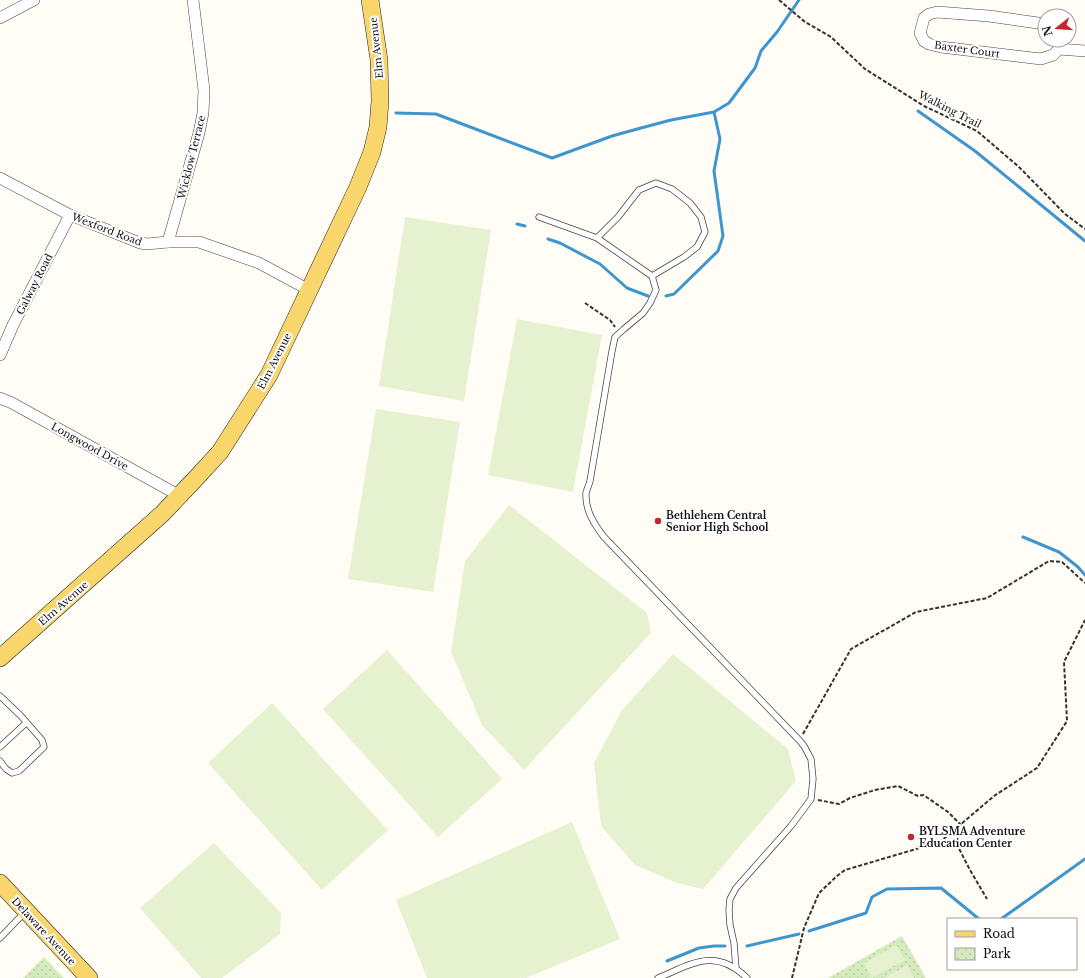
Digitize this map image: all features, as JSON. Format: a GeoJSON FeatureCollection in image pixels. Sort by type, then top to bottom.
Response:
{"type":"FeatureCollection","features":[{"type":"Feature","properties":{"kind":"main road","name":"Elm Avenue"},"geometry":{"type":"LineString","coordinates":[[0,658],[162,514],[180,496],[220,452],[269,375],[358,187],[372,152],[378,127],[380,101],[379,60],[370,0]]}},
{"type":"Feature","properties":{"kind":"main road","name":"Delaware Avenue"},"geometry":{"type":"LineString","coordinates":[[0,883],[89,978]]}},
{"type":"Feature","properties":{"kind":"street"},"geometry":{"type":"LineString","coordinates":[[0,18],[34,0]]}},
{"type":"Feature","properties":{"kind":"street","name":"Wicklow Terrace"},"geometry":{"type":"LineString","coordinates":[[168,242],[199,133],[203,113],[204,90],[193,0]]}},
{"type":"Feature","properties":{"kind":"street","name":"Baxter Court"},"geometry":{"type":"LineString","coordinates":[[1037,23],[989,16],[938,12],[929,14],[924,18],[920,33],[924,41],[941,47],[1041,59],[1053,55],[1057,48]]}},
{"type":"Feature","properties":{"kind":"street","name":"Baxter Court"},"geometry":{"type":"LineString","coordinates":[[1074,48],[1085,51]]}},
{"type":"Feature","properties":{"kind":"street","name":"Wexford Road"},"geometry":{"type":"LineString","coordinates":[[0,178],[70,215],[140,243],[199,242],[259,263],[309,290]]}},
{"type":"Feature","properties":{"kind":"street","name":"Galway Road"},"geometry":{"type":"LineString","coordinates":[[0,355],[13,326],[70,215]]}},
{"type":"Feature","properties":{"kind":"street","name":"Longwood Drive"},"geometry":{"type":"LineString","coordinates":[[0,398],[180,496]]}},
{"type":"Feature","properties":{"kind":"lane"},"geometry":{"type":"LineString","coordinates":[[597,238],[618,217],[639,190],[656,183],[672,190],[690,203],[702,217],[705,232],[697,248],[652,276]]}},
{"type":"Feature","properties":{"kind":"lane"},"geometry":{"type":"LineString","coordinates":[[539,217],[597,238],[652,276],[656,290],[643,313],[615,337],[590,481],[586,494],[590,516],[595,526],[800,740],[811,759],[813,779],[811,799],[791,826],[736,888],[730,899],[729,918],[734,943],[736,969]]}},
{"type":"Feature","properties":{"kind":"lane"},"geometry":{"type":"LineString","coordinates":[[0,696],[42,740],[44,747],[19,771],[12,773],[6,769],[0,761]]}},
{"type":"Feature","properties":{"kind":"lane"},"geometry":{"type":"LineString","coordinates":[[0,747],[26,723]]}},
{"type":"Feature","properties":{"kind":"lane"},"geometry":{"type":"LineString","coordinates":[[0,938],[26,911]]}},
{"type":"Feature","properties":{"kind":"lane"},"geometry":{"type":"LineString","coordinates":[[658,978],[699,961],[714,960],[725,962],[747,978]]}},
{"type":"Feature","properties":{"kind":"path","name":"Walking Trail"},"geometry":{"type":"LineString","coordinates":[[779,0],[795,15],[831,38],[865,69],[924,106],[977,130],[1019,167],[1065,214],[1085,229]]}},
{"type":"Feature","properties":{"kind":"path"},"geometry":{"type":"LineString","coordinates":[[585,304],[610,320],[619,333]]}},
{"type":"Feature","properties":{"kind":"path"},"geometry":{"type":"LineString","coordinates":[[800,740],[851,649],[916,612],[987,598],[1049,562],[1062,562],[1085,583]]}},
{"type":"Feature","properties":{"kind":"path"},"geometry":{"type":"LineString","coordinates":[[792,978],[804,928],[819,893],[837,876],[846,870],[940,842],[994,796],[1037,768],[1067,721],[1064,662],[1085,620]]}},
{"type":"Feature","properties":{"kind":"path"},"geometry":{"type":"LineString","coordinates":[[811,799],[839,804],[850,798],[875,790],[898,786],[918,796],[925,796],[948,812],[960,825]]}},
{"type":"Feature","properties":{"kind":"path"},"geometry":{"type":"LineString","coordinates":[[950,833],[987,899]]}},
{"type":"Feature","properties":{"kind":"green space"},"geometry":{"type":"Polygon","coordinates":[[[405,217],[491,230],[464,401],[379,386],[405,217]]]}},
{"type":"Feature","properties":{"kind":"green space"},"geometry":{"type":"Polygon","coordinates":[[[517,319],[602,335],[573,492],[488,475],[517,319]]]}},
{"type":"Feature","properties":{"kind":"green space"},"geometry":{"type":"Polygon","coordinates":[[[376,409],[460,422],[433,592],[348,579],[376,409]]]}},
{"type":"Feature","properties":{"kind":"green space"},"geometry":{"type":"Polygon","coordinates":[[[509,505],[647,613],[651,633],[524,770],[482,725],[451,652],[465,561],[509,505]]]}},
{"type":"Feature","properties":{"kind":"green space"},"geometry":{"type":"Polygon","coordinates":[[[387,650],[502,779],[438,837],[323,709],[387,650]]]}},
{"type":"Feature","properties":{"kind":"green space"},"geometry":{"type":"Polygon","coordinates":[[[673,654],[788,749],[796,781],[703,889],[677,883],[635,865],[601,826],[594,763],[622,710],[673,654]]]}},
{"type":"Feature","properties":{"kind":"green space"},"geometry":{"type":"Polygon","coordinates":[[[272,703],[388,830],[322,890],[208,763],[272,703]]]}},
{"type":"Feature","properties":{"kind":"green space"},"geometry":{"type":"Polygon","coordinates":[[[572,822],[620,939],[526,978],[427,978],[396,900],[572,822]]]}},
{"type":"Feature","properties":{"kind":"green space"},"geometry":{"type":"Polygon","coordinates":[[[214,843],[281,913],[280,934],[222,978],[201,978],[140,908],[214,843]]]}},
{"type":"Feature","properties":{"kind":"green space"},"geometry":{"type":"Polygon","coordinates":[[[902,936],[926,978],[828,978],[902,936]]]}},
{"type":"Feature","properties":{"kind":"green space"},"geometry":{"type":"Polygon","coordinates":[[[896,945],[905,960],[872,978],[864,963],[896,945]]]}},
{"type":"Feature","properties":{"kind":"green space"},"geometry":{"type":"Polygon","coordinates":[[[44,957],[64,978],[23,978],[44,957]]]}},
{"type":"Feature","properties":{"kind":"green space"},"geometry":{"type":"Polygon","coordinates":[[[907,965],[914,978],[885,978],[907,965]]]}},
{"type":"Feature","properties":{"kind":"waterway"},"geometry":{"type":"LineString","coordinates":[[396,113],[436,114],[552,158],[612,136],[671,120],[714,112],[729,103],[755,68],[761,51],[777,32],[799,0]]}},
{"type":"Feature","properties":{"kind":"waterway"},"geometry":{"type":"LineString","coordinates":[[918,111],[975,151],[1085,241]]}},
{"type":"Feature","properties":{"kind":"waterway"},"geometry":{"type":"LineString","coordinates":[[666,296],[674,294],[718,251],[723,236],[714,171],[720,139],[714,112]]}},
{"type":"Feature","properties":{"kind":"waterway"},"geometry":{"type":"LineString","coordinates":[[517,224],[525,226]]}},
{"type":"Feature","properties":{"kind":"waterway"},"geometry":{"type":"LineString","coordinates":[[548,239],[560,243],[600,264],[627,288],[648,296]]}},
{"type":"Feature","properties":{"kind":"waterway"},"geometry":{"type":"LineString","coordinates":[[1023,537],[1059,552],[1078,567],[1085,575]]}},
{"type":"Feature","properties":{"kind":"waterway"},"geometry":{"type":"LineString","coordinates":[[1002,918],[1085,859]]}},
{"type":"Feature","properties":{"kind":"waterway"},"geometry":{"type":"LineString","coordinates":[[809,931],[866,913],[872,897],[887,889],[941,888],[978,918]]}},
{"type":"Feature","properties":{"kind":"waterway"},"geometry":{"type":"LineString","coordinates":[[747,946],[799,934]]}},
{"type":"Feature","properties":{"kind":"waterway"},"geometry":{"type":"LineString","coordinates":[[667,961],[699,948],[725,946]]}},
{"type":"Feature","properties":{"kind":"place","name":"Bethlehem Central Senior High School"},"geometry":{"type":"Point","coordinates":[658,521]}},
{"type":"Feature","properties":{"kind":"place","name":"BYLSMA Adventure Education Center"},"geometry":{"type":"Point","coordinates":[911,837]}}]}
